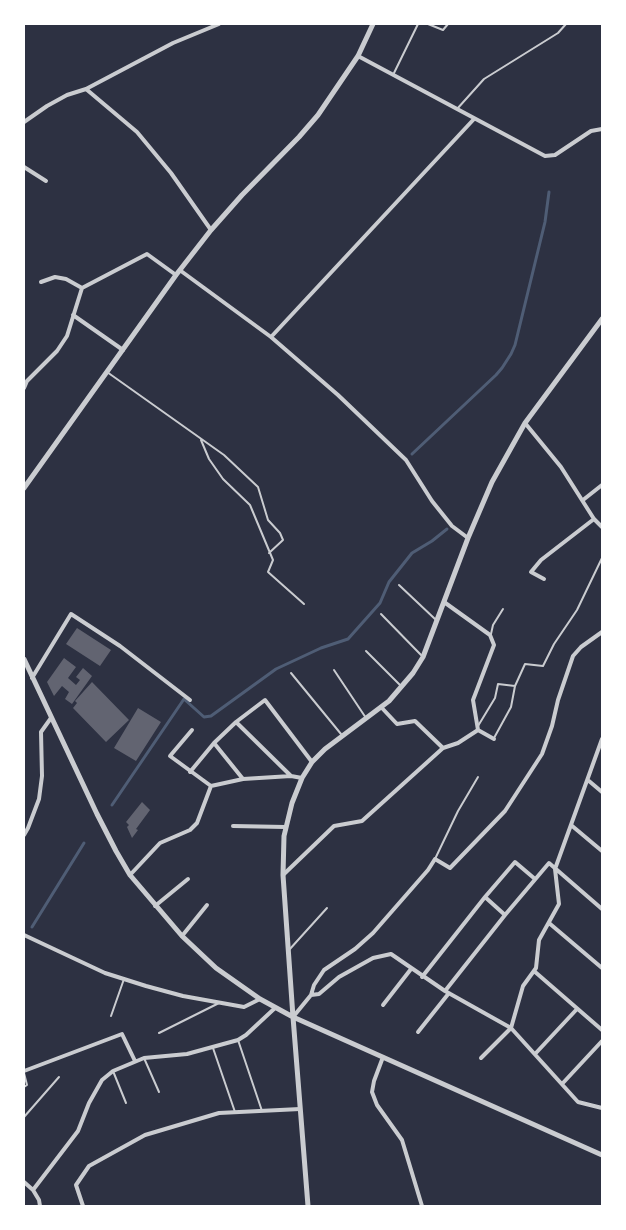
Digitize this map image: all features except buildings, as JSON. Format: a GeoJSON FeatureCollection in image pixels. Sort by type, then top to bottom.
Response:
{"type":"FeatureCollection","features":[{"type":"Feature","properties":{"kind":"street"},"geometry":{"type":"LineString","coordinates":[[24,122],[67,95],[86,89],[173,43],[219,24]]}},
{"type":"Feature","properties":{"kind":"street"},"geometry":{"type":"LineString","coordinates":[[24,488],[211,230],[242,195],[300,137],[318,115],[358,56],[373,24]]}},
{"type":"Feature","properties":{"kind":"street"},"geometry":{"type":"LineString","coordinates":[[358,56],[545,156],[555,155],[592,132],[602,129]]}},
{"type":"Feature","properties":{"kind":"street"},"geometry":{"type":"LineString","coordinates":[[86,89],[138,132],[211,230]]}},
{"type":"Feature","properties":{"kind":"street"},"geometry":{"type":"LineString","coordinates":[[271,337],[474,118]]}},
{"type":"Feature","properties":{"kind":"street"},"geometry":{"type":"LineString","coordinates":[[24,167],[46,181]]}},
{"type":"Feature","properties":{"kind":"street"},"geometry":{"type":"LineString","coordinates":[[24,388],[25,381],[57,351],[66,336],[82,288],[147,254],[176,276]]}},
{"type":"Feature","properties":{"kind":"street"},"geometry":{"type":"LineString","coordinates":[[181,271],[271,337],[338,395],[406,460],[432,501],[452,526],[468,538]]}},
{"type":"Feature","properties":{"kind":"street"},"geometry":{"type":"LineString","coordinates":[[41,282],[55,277],[66,279],[82,288]]}},
{"type":"Feature","properties":{"kind":"street"},"geometry":{"type":"LineString","coordinates":[[73,315],[123,350]]}},
{"type":"Feature","properties":{"kind":"street"},"geometry":{"type":"LineString","coordinates":[[308,1206],[292,1017],[283,875],[285,827],[292,803],[302,778],[312,762],[325,749],[381,707],[402,688],[423,657],[468,538],[492,482],[525,423],[602,319]]}},
{"type":"Feature","properties":{"kind":"street"},"geometry":{"type":"LineString","coordinates":[[525,423],[561,467],[594,519],[602,527]]}},
{"type":"Feature","properties":{"kind":"street"},"geometry":{"type":"LineString","coordinates":[[583,500],[602,485]]}},
{"type":"Feature","properties":{"kind":"street"},"geometry":{"type":"LineString","coordinates":[[544,578],[531,572],[541,560],[594,519]]}},
{"type":"Feature","properties":{"kind":"street"},"geometry":{"type":"LineString","coordinates":[[444,602],[490,635],[494,645],[473,700],[478,728],[494,738]]}},
{"type":"Feature","properties":{"kind":"street"},"geometry":{"type":"LineString","coordinates":[[32,678],[71,614],[120,646],[190,700]]}},
{"type":"Feature","properties":{"kind":"street"},"geometry":{"type":"LineString","coordinates":[[292,1017],[311,995],[314,985],[324,970],[355,949],[373,933],[428,870],[434,859],[450,868],[505,811],[542,754],[573,656],[581,647],[602,632]]}},
{"type":"Feature","properties":{"kind":"street"},"geometry":{"type":"LineString","coordinates":[[24,659],[112,844],[130,875],[182,936],[216,968],[260,999],[292,1017],[602,1155]]}},
{"type":"Feature","properties":{"kind":"street"},"geometry":{"type":"LineString","coordinates":[[190,772],[214,743],[236,722],[264,700],[312,762]]}},
{"type":"Feature","properties":{"kind":"street"},"geometry":{"type":"LineString","coordinates":[[381,707],[397,724],[415,721],[443,748]]}},
{"type":"Feature","properties":{"kind":"street"},"geometry":{"type":"LineString","coordinates":[[24,835],[38,800],[42,776],[41,732],[52,718]]}},
{"type":"Feature","properties":{"kind":"street"},"geometry":{"type":"LineString","coordinates":[[236,722],[292,776]]}},
{"type":"Feature","properties":{"kind":"street"},"geometry":{"type":"LineString","coordinates":[[283,875],[334,826],[362,821],[443,748],[458,743],[478,728]]}},
{"type":"Feature","properties":{"kind":"street"},"geometry":{"type":"LineString","coordinates":[[192,730],[170,756],[211,786],[243,779],[292,776],[302,778]]}},
{"type":"Feature","properties":{"kind":"street"},"geometry":{"type":"LineString","coordinates":[[481,1058],[511,1028],[523,986],[536,968],[539,940],[559,904],[555,869],[602,739]]}},
{"type":"Feature","properties":{"kind":"street"},"geometry":{"type":"LineString","coordinates":[[214,743],[243,779]]}},
{"type":"Feature","properties":{"kind":"street"},"geometry":{"type":"LineString","coordinates":[[588,780],[602,792]]}},
{"type":"Feature","properties":{"kind":"street"},"geometry":{"type":"LineString","coordinates":[[130,875],[160,844],[190,830],[197,823],[211,786]]}},
{"type":"Feature","properties":{"kind":"street"},"geometry":{"type":"LineString","coordinates":[[571,825],[602,851]]}},
{"type":"Feature","properties":{"kind":"street"},"geometry":{"type":"LineString","coordinates":[[233,826],[285,827]]}},
{"type":"Feature","properties":{"kind":"street"},"geometry":{"type":"LineString","coordinates":[[422,977],[515,862],[535,879]]}},
{"type":"Feature","properties":{"kind":"street"},"geometry":{"type":"LineString","coordinates":[[418,1032],[506,915],[549,863],[602,909]]}},
{"type":"Feature","properties":{"kind":"street"},"geometry":{"type":"LineString","coordinates":[[155,906],[188,879]]}},
{"type":"Feature","properties":{"kind":"street"},"geometry":{"type":"LineString","coordinates":[[485,897],[506,915]]}},
{"type":"Feature","properties":{"kind":"street"},"geometry":{"type":"LineString","coordinates":[[182,936],[207,906]]}},
{"type":"Feature","properties":{"kind":"street"},"geometry":{"type":"LineString","coordinates":[[549,923],[602,968]]}},
{"type":"Feature","properties":{"kind":"street"},"geometry":{"type":"LineString","coordinates":[[24,935],[105,973],[183,996],[244,1007],[260,999]]}},
{"type":"Feature","properties":{"kind":"street"},"geometry":{"type":"LineString","coordinates":[[311,995],[319,994],[339,977],[373,958],[391,954],[422,977],[511,1028],[578,1102],[602,1108]]}},
{"type":"Feature","properties":{"kind":"street"},"geometry":{"type":"LineString","coordinates":[[383,1005],[411,969]]}},
{"type":"Feature","properties":{"kind":"street"},"geometry":{"type":"LineString","coordinates":[[534,971],[602,1030]]}},
{"type":"Feature","properties":{"kind":"street"},"geometry":{"type":"LineString","coordinates":[[33,1190],[78,1131],[93,1095],[102,1080],[113,1070],[144,1058],[187,1054],[238,1040],[275,1008]]}},
{"type":"Feature","properties":{"kind":"street"},"geometry":{"type":"LineString","coordinates":[[535,1054],[577,1009]]}},
{"type":"Feature","properties":{"kind":"street"},"geometry":{"type":"LineString","coordinates":[[24,1072],[122,1034],[135,1061]]}},
{"type":"Feature","properties":{"kind":"street"},"geometry":{"type":"LineString","coordinates":[[562,1084],[602,1041]]}},
{"type":"Feature","properties":{"kind":"street"},"geometry":{"type":"LineString","coordinates":[[383,1057],[374,1080],[372,1092],[377,1105],[402,1140],[422,1206]]}},
{"type":"Feature","properties":{"kind":"street"},"geometry":{"type":"LineString","coordinates":[[83,1206],[76,1184],[89,1166],[130,1142],[158,1130],[219,1113],[300,1109]]}},
{"type":"Feature","properties":{"kind":"street"},"geometry":{"type":"LineString","coordinates":[[24,1182],[33,1190],[40,1206]]}},
{"type":"Feature","properties":{"kind":"lane"},"geometry":{"type":"LineString","coordinates":[[393,75],[418,24]]}},
{"type":"Feature","properties":{"kind":"lane"},"geometry":{"type":"LineString","coordinates":[[428,24],[443,30],[448,24]]}},
{"type":"Feature","properties":{"kind":"lane"},"geometry":{"type":"LineString","coordinates":[[457,110],[484,79],[558,33],[566,24]]}},
{"type":"Feature","properties":{"kind":"lane"},"geometry":{"type":"LineString","coordinates":[[107,372],[224,455],[258,487],[268,520],[280,533],[283,540],[269,553]]}},
{"type":"Feature","properties":{"kind":"lane"},"geometry":{"type":"LineString","coordinates":[[200,438],[209,459],[223,480],[250,505],[273,560],[268,572],[304,604]]}},
{"type":"Feature","properties":{"kind":"lane"},"geometry":{"type":"LineString","coordinates":[[494,738],[511,707],[515,686],[524,664],[543,666],[554,644],[577,610],[602,558]]}},
{"type":"Feature","properties":{"kind":"lane"},"geometry":{"type":"LineString","coordinates":[[399,584],[437,621]]}},
{"type":"Feature","properties":{"kind":"lane"},"geometry":{"type":"LineString","coordinates":[[490,635],[493,625],[503,609]]}},
{"type":"Feature","properties":{"kind":"lane"},"geometry":{"type":"LineString","coordinates":[[381,614],[423,657]]}},
{"type":"Feature","properties":{"kind":"lane"},"geometry":{"type":"LineString","coordinates":[[366,651],[402,688]]}},
{"type":"Feature","properties":{"kind":"lane"},"geometry":{"type":"LineString","coordinates":[[334,670],[366,718]]}},
{"type":"Feature","properties":{"kind":"lane"},"geometry":{"type":"LineString","coordinates":[[291,673],[343,736]]}},
{"type":"Feature","properties":{"kind":"lane"},"geometry":{"type":"LineString","coordinates":[[478,728],[495,698],[498,684],[515,686]]}},
{"type":"Feature","properties":{"kind":"lane"},"geometry":{"type":"LineString","coordinates":[[434,859],[478,777]]}},
{"type":"Feature","properties":{"kind":"lane"},"geometry":{"type":"LineString","coordinates":[[288,951],[327,908]]}},
{"type":"Feature","properties":{"kind":"lane"},"geometry":{"type":"LineString","coordinates":[[111,1016],[124,979]]}},
{"type":"Feature","properties":{"kind":"lane"},"geometry":{"type":"LineString","coordinates":[[158,1033],[219,1003]]}},
{"type":"Feature","properties":{"kind":"lane"},"geometry":{"type":"LineString","coordinates":[[238,1040],[262,1110]]}},
{"type":"Feature","properties":{"kind":"lane"},"geometry":{"type":"LineString","coordinates":[[213,1048],[235,1112]]}},
{"type":"Feature","properties":{"kind":"lane"},"geometry":{"type":"LineString","coordinates":[[144,1058],[159,1092]]}},
{"type":"Feature","properties":{"kind":"lane"},"geometry":{"type":"LineString","coordinates":[[113,1070],[126,1103]]}},
{"type":"Feature","properties":{"kind":"lane"},"geometry":{"type":"LineString","coordinates":[[24,1072],[27,1085],[24,1087]]}},
{"type":"Feature","properties":{"kind":"lane"},"geometry":{"type":"LineString","coordinates":[[24,1117],[59,1076]]}},
{"type":"Feature","properties":{"kind":"waterway"},"geometry":{"type":"LineString","coordinates":[[412,454],[496,375],[511,354],[515,345],[545,222],[549,192]]}},
{"type":"Feature","properties":{"kind":"waterway"},"geometry":{"type":"LineString","coordinates":[[112,805],[184,699],[204,717],[211,716],[276,669],[321,648],[348,639],[380,603],[389,582],[412,553],[447,529]]}},
{"type":"Feature","properties":{"kind":"waterway"},"geometry":{"type":"LineString","coordinates":[[32,927],[84,843]]}}]}
